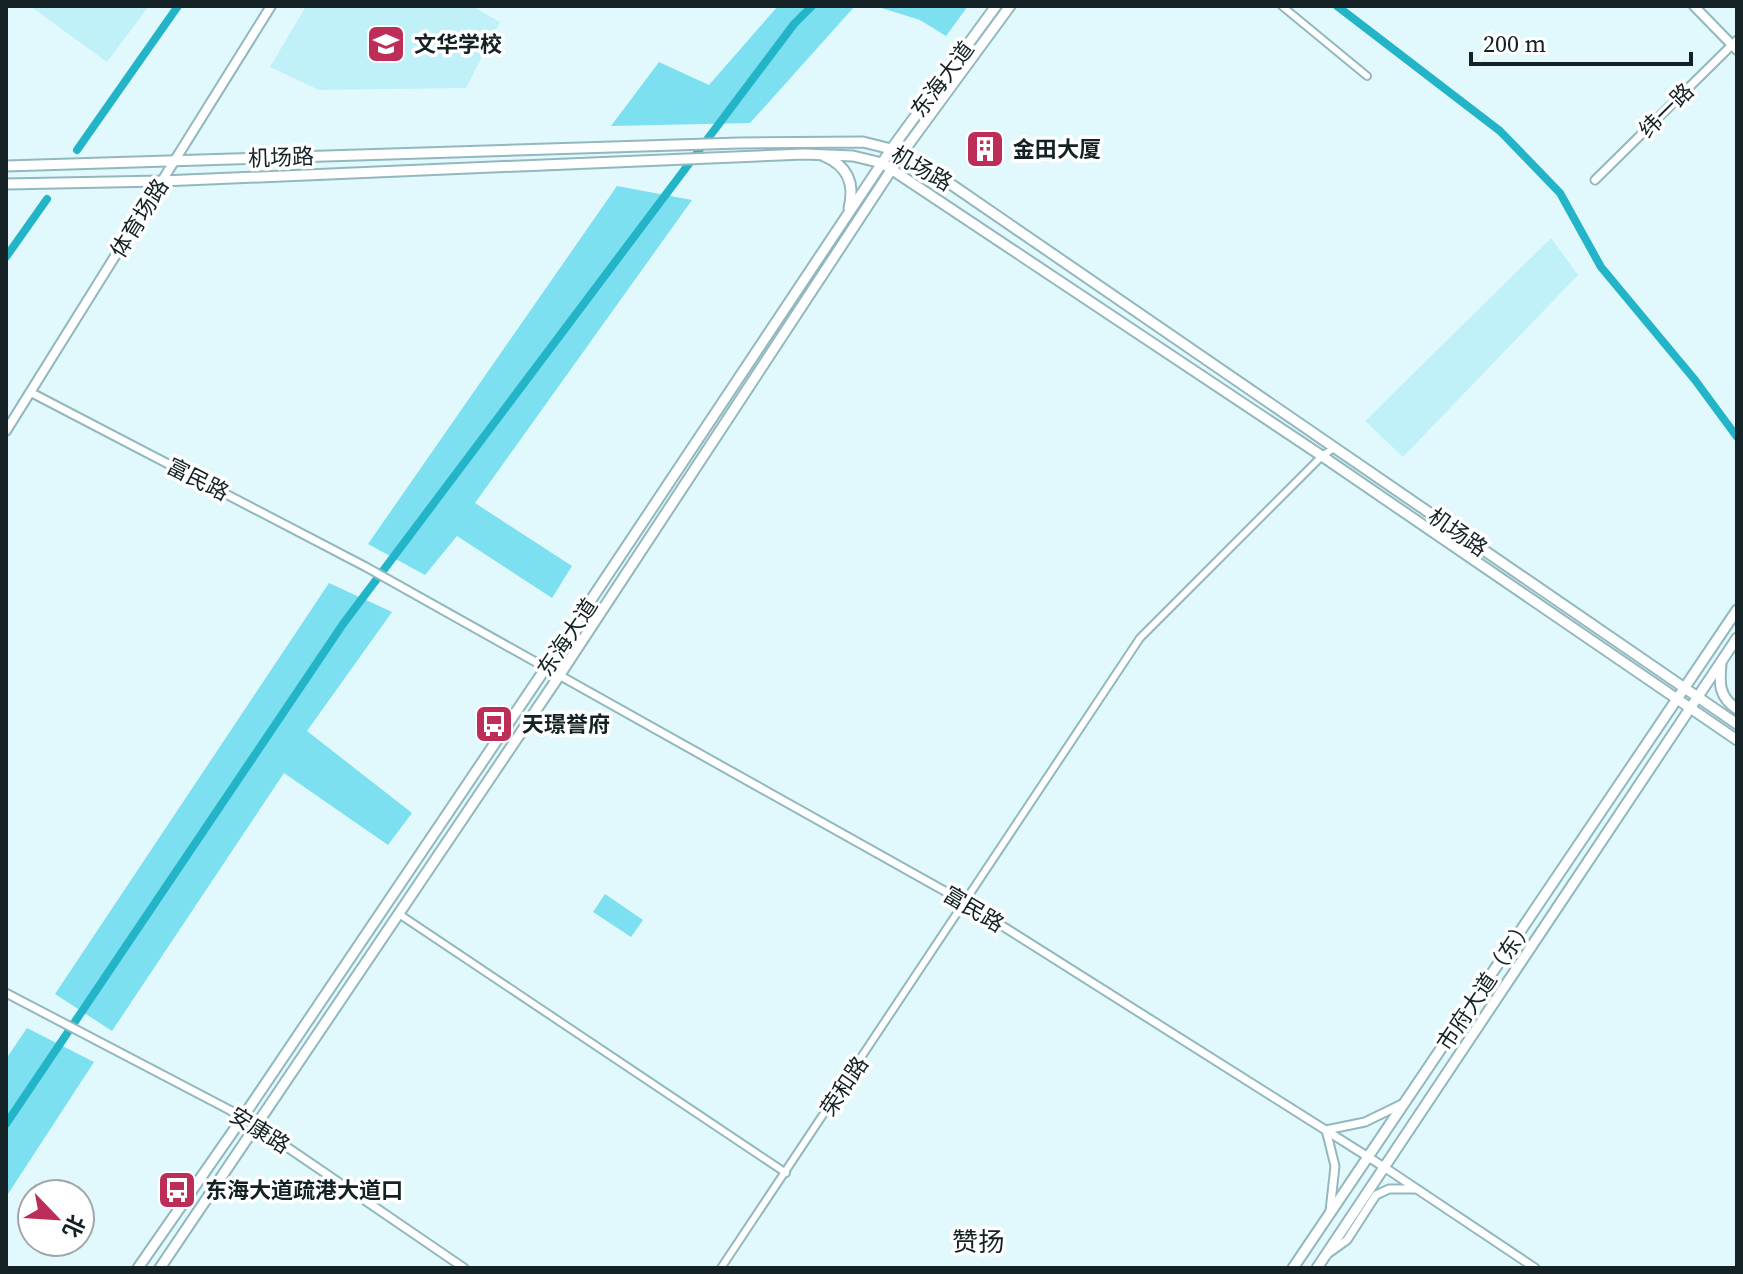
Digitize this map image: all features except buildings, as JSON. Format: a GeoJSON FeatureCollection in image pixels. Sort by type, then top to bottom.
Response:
{"type":"FeatureCollection","features":[{"type":"Feature","properties":{"kind":"main road","name":"体育场路"},"geometry":{"type":"LineString","coordinates":[[6,431],[271,6]]}},
{"type":"Feature","properties":{"kind":"main road","name":"东海大道"},"geometry":{"type":"LineString","coordinates":[[138,1268],[545,669],[892,148],[996,6]]}},
{"type":"Feature","properties":{"kind":"main road","name":"东海大道"},"geometry":{"type":"LineString","coordinates":[[160,1268],[559,676],[903,152],[1010,6]]}},
{"type":"Feature","properties":{"kind":"main road"},"geometry":{"type":"LineString","coordinates":[[1694,6],[1735,45]]}},
{"type":"Feature","properties":{"kind":"main road","name":"机场路"},"geometry":{"type":"LineString","coordinates":[[6,166],[739,143],[863,142],[892,148],[903,152],[1737,724]]}},
{"type":"Feature","properties":{"kind":"main road"},"geometry":{"type":"LineString","coordinates":[[821,155],[841,166],[848,175],[852,189],[848,215]]}},
{"type":"Feature","properties":{"kind":"main road","name":"机场路"},"geometry":{"type":"LineString","coordinates":[[6,184],[162,181],[734,157],[853,156],[882,163],[1322,456],[1737,740]]}},
{"type":"Feature","properties":{"kind":"main road","name":"市府大道（东）"},"geometry":{"type":"LineString","coordinates":[[1293,1268],[1737,610]]}},
{"type":"Feature","properties":{"kind":"main road","name":"市府大道（东）"},"geometry":{"type":"LineString","coordinates":[[1317,1268],[1737,638]]}},
{"type":"Feature","properties":{"kind":"main road"},"geometry":{"type":"LineString","coordinates":[[1721,662],[1720,691],[1727,702],[1737,709]]}},
{"type":"Feature","properties":{"kind":"street"},"geometry":{"type":"LineString","coordinates":[[1282,6],[1367,76]]}},
{"type":"Feature","properties":{"kind":"street","name":"纬一路"},"geometry":{"type":"LineString","coordinates":[[1595,180],[1735,45]]}},
{"type":"Feature","properties":{"kind":"street","name":"富民路"},"geometry":{"type":"LineString","coordinates":[[30,392],[366,567],[966,903],[1384,1167],[1535,1268]]}},
{"type":"Feature","properties":{"kind":"street","name":"荣和路"},"geometry":{"type":"LineString","coordinates":[[721,1268],[1140,638],[1322,456],[1335,447]]}},
{"type":"Feature","properties":{"kind":"street"},"geometry":{"type":"LineString","coordinates":[[399,914],[786,1173]]}},
{"type":"Feature","properties":{"kind":"street","name":"安康路"},"geometry":{"type":"LineString","coordinates":[[6,993],[243,1117],[464,1268]]}},
{"type":"Feature","properties":{"kind":"street"},"geometry":{"type":"LineString","coordinates":[[1330,1213],[1335,1166],[1326,1130],[1365,1122],[1405,1102]]}},
{"type":"Feature","properties":{"kind":"street"},"geometry":{"type":"LineString","coordinates":[[1324,1256],[1347,1240],[1376,1195],[1389,1189],[1417,1189]]}},
{"type":"Feature","properties":{"kind":"shaded area"},"geometry":{"type":"Polygon","coordinates":[[[30,6],[149,6],[107,62],[30,6]]]}},
{"type":"Feature","properties":{"kind":"shaded area","name":"文华学校"},"geometry":{"type":"Polygon","coordinates":[[[306,6],[472,6],[500,22],[466,88],[319,90],[270,67],[306,6]]]}},
{"type":"Feature","properties":{"kind":"shaded area"},"geometry":{"type":"Polygon","coordinates":[[[778,6],[855,6],[750,123],[611,126],[659,62],[709,85],[778,6]]]}},
{"type":"Feature","properties":{"kind":"shaded area"},"geometry":{"type":"Polygon","coordinates":[[[875,6],[968,6],[946,36],[920,20],[875,6]]]}},
{"type":"Feature","properties":{"kind":"shaded area"},"geometry":{"type":"Polygon","coordinates":[[[617,186],[692,200],[475,503],[572,566],[552,598],[457,536],[425,575],[368,544],[617,186]]]}},
{"type":"Feature","properties":{"kind":"shaded area"},"geometry":{"type":"Polygon","coordinates":[[[1551,238],[1578,275],[1403,457],[1365,421],[1551,238]]]}},
{"type":"Feature","properties":{"kind":"shaded area"},"geometry":{"type":"Polygon","coordinates":[[[329,583],[392,612],[307,731],[412,813],[388,845],[284,773],[112,1031],[55,994],[329,583]]]}},
{"type":"Feature","properties":{"kind":"shaded area"},"geometry":{"type":"Polygon","coordinates":[[[605,894],[643,920],[631,937],[593,912],[605,894]]]}},
{"type":"Feature","properties":{"kind":"shaded area"},"geometry":{"type":"Polygon","coordinates":[[[27,1028],[94,1062],[6,1197],[6,1059],[27,1028]]]}},
{"type":"Feature","properties":{"kind":"waterway"},"geometry":{"type":"LineString","coordinates":[[77,150],[178,6]]}},
{"type":"Feature","properties":{"kind":"waterway"},"geometry":{"type":"LineString","coordinates":[[6,1124],[343,624],[794,24],[812,6]]}},
{"type":"Feature","properties":{"kind":"waterway"},"geometry":{"type":"LineString","coordinates":[[1337,6],[1500,131],[1560,193],[1601,267],[1695,380],[1737,437]]}},
{"type":"Feature","properties":{"kind":"waterway"},"geometry":{"type":"LineString","coordinates":[[6,257],[47,199]]}},
{"type":"Feature","properties":{"kind":"place","name":"文华学校"},"geometry":{"type":"Point","coordinates":[386,44]}},
{"type":"Feature","properties":{"kind":"place","name":"金田大厦"},"geometry":{"type":"Point","coordinates":[985,149]}},
{"type":"Feature","properties":{"kind":"place","name":"天璟誉府"},"geometry":{"type":"Point","coordinates":[494,724]}},
{"type":"Feature","properties":{"kind":"place","name":"东海大道疏港大道口"},"geometry":{"type":"Point","coordinates":[177,1190]}},
{"type":"Feature","properties":{"kind":"district","name":"赞扬"},"geometry":{"type":"Point","coordinates":[978,1242]}}]}
